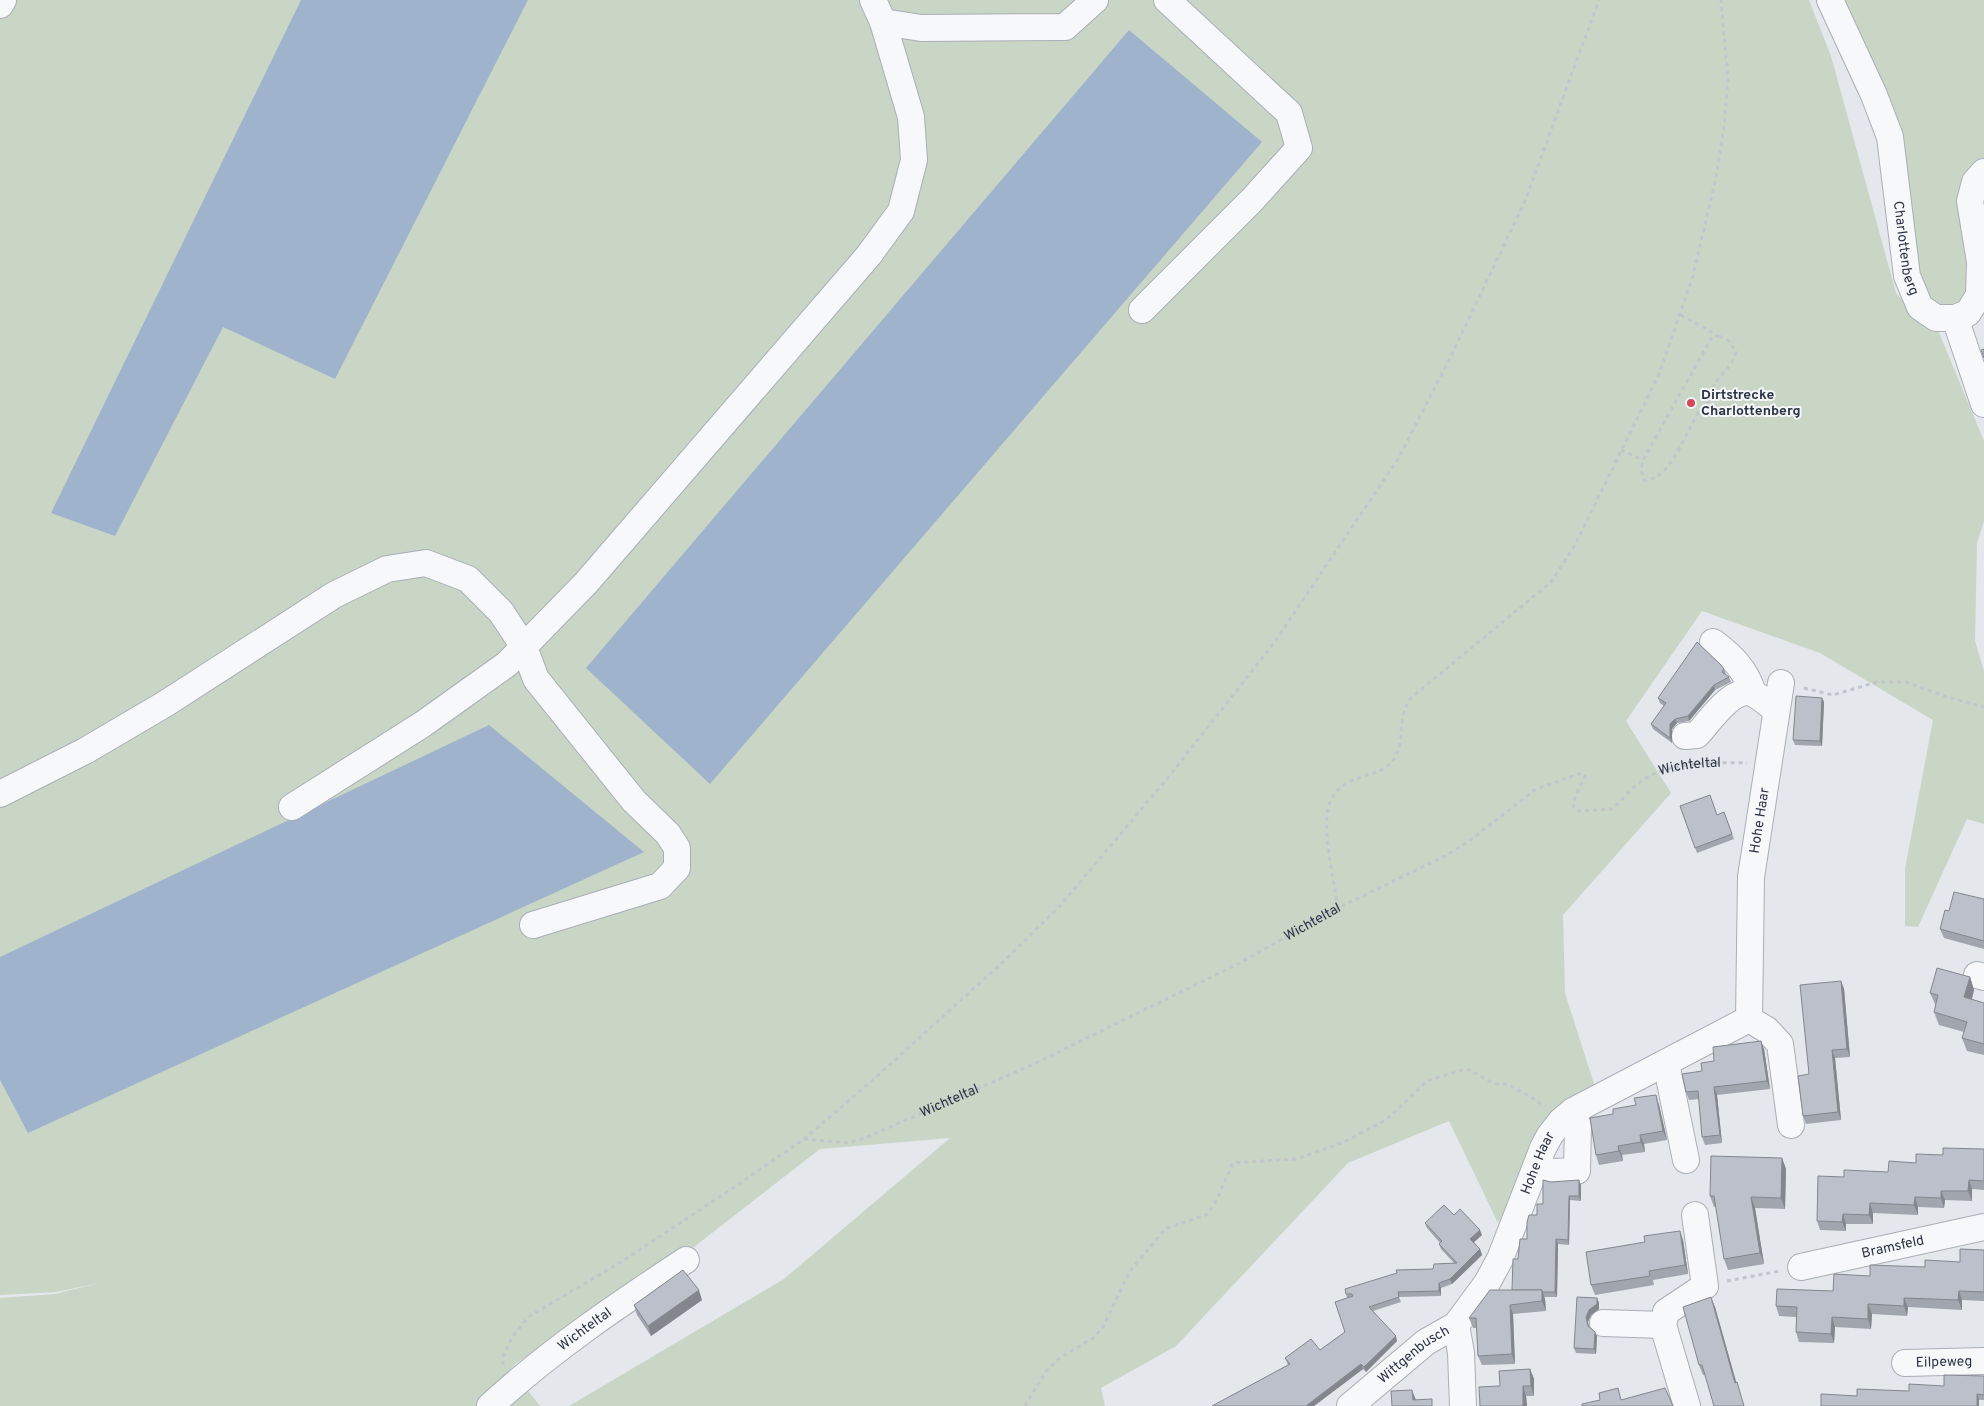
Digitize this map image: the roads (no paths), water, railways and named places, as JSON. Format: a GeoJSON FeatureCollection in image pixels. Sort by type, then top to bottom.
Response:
{"type":"FeatureCollection","features":[{"type":"Feature","properties":{"kind":"street"},"geometry":{"type":"LineString","coordinates":[[0,5],[3,0]]}},
{"type":"Feature","properties":{"kind":"street"},"geometry":{"type":"LineString","coordinates":[[878,11],[921,28],[1065,27],[1095,0]]}},
{"type":"Feature","properties":{"kind":"street"},"geometry":{"type":"LineString","coordinates":[[1142,310],[1252,200],[1299,148],[1289,113],[1167,0]]}},
{"type":"Feature","properties":{"kind":"street","name":"Charlottenberg"},"geometry":{"type":"LineString","coordinates":[[1830,0],[1874,95],[1890,137],[1907,276],[1920,307],[1936,318],[1955,318]]}},
{"type":"Feature","properties":{"kind":"street"},"geometry":{"type":"LineString","coordinates":[[292,807],[423,724],[507,664],[592,576],[869,255],[901,211],[914,160],[911,117],[878,11]]}},
{"type":"Feature","properties":{"kind":"street"},"geometry":{"type":"LineString","coordinates":[[1984,172],[1975,182],[1970,201],[1980,262],[1979,295],[1968,313],[1955,318],[1984,404]]}},
{"type":"Feature","properties":{"kind":"street"},"geometry":{"type":"LineString","coordinates":[[0,794],[85,752],[165,704],[334,595],[387,569],[426,563],[468,579],[501,612],[524,647],[536,679],[634,802],[668,834],[677,848],[677,868],[660,886],[533,925]]}},
{"type":"Feature","properties":{"kind":"street"},"geometry":{"type":"LineString","coordinates":[[1713,642],[1729,653],[1741,667],[1753,693]]}},
{"type":"Feature","properties":{"kind":"street","name":"Hohe Haar"},"geometry":{"type":"LineString","coordinates":[[1456,1325],[1487,1283],[1500,1259],[1543,1148],[1550,1134],[1567,1116],[1749,1019],[1751,877],[1781,683]]}},
{"type":"Feature","properties":{"kind":"street"},"geometry":{"type":"LineString","coordinates":[[1685,736],[1697,735],[1729,699],[1742,692],[1753,693],[1776,710]]}},
{"type":"Feature","properties":{"kind":"street"},"geometry":{"type":"LineString","coordinates":[[1749,1019],[1767,1030],[1780,1044],[1791,1124]]}},
{"type":"Feature","properties":{"kind":"street"},"geometry":{"type":"LineString","coordinates":[[1666,1063],[1686,1160]]}},
{"type":"Feature","properties":{"kind":"street"},"geometry":{"type":"LineString","coordinates":[[1552,1172],[1576,1171],[1578,1126],[1567,1116]]}},
{"type":"Feature","properties":{"kind":"street"},"geometry":{"type":"LineString","coordinates":[[1687,1406],[1663,1325],[1666,1312],[1705,1286],[1695,1216]]}},
{"type":"Feature","properties":{"kind":"street","name":"Bramsfeld"},"geometry":{"type":"LineString","coordinates":[[1801,1267],[1984,1227]]}},
{"type":"Feature","properties":{"kind":"street","name":"Wichteltal"},"geometry":{"type":"LineString","coordinates":[[498,1399],[592,1321],[686,1260]]}},
{"type":"Feature","properties":{"kind":"street"},"geometry":{"type":"LineString","coordinates":[[1603,1323],[1663,1325]]}},
{"type":"Feature","properties":{"kind":"street"},"geometry":{"type":"LineString","coordinates":[[1456,1325],[1461,1353],[1463,1406]]}},
{"type":"Feature","properties":{"kind":"street","name":"Wittgenbusch"},"geometry":{"type":"LineString","coordinates":[[1350,1406],[1426,1342],[1456,1325]]}},
{"type":"Feature","properties":{"kind":"street","name":"Eilpeweg"},"geometry":{"type":"LineString","coordinates":[[1904,1363],[1984,1361]]}},
{"type":"Feature","properties":{"kind":"water"},"geometry":{"type":"Polygon","coordinates":[[[301,0],[528,0],[335,379],[223,327],[115,536],[51,513],[301,0]]]}},
{"type":"Feature","properties":{"kind":"water"},"geometry":{"type":"Polygon","coordinates":[[[1129,30],[1262,142],[710,784],[586,668],[1129,30]]]}},
{"type":"Feature","properties":{"kind":"water"},"geometry":{"type":"Polygon","coordinates":[[[489,725],[644,852],[28,1133],[0,1080],[0,957],[489,725]]]}},
{"type":"Feature","properties":{"kind":"place","name":"Dirtstrecke Charlottenberg"},"geometry":{"type":"Point","coordinates":[1691,403]}}]}
